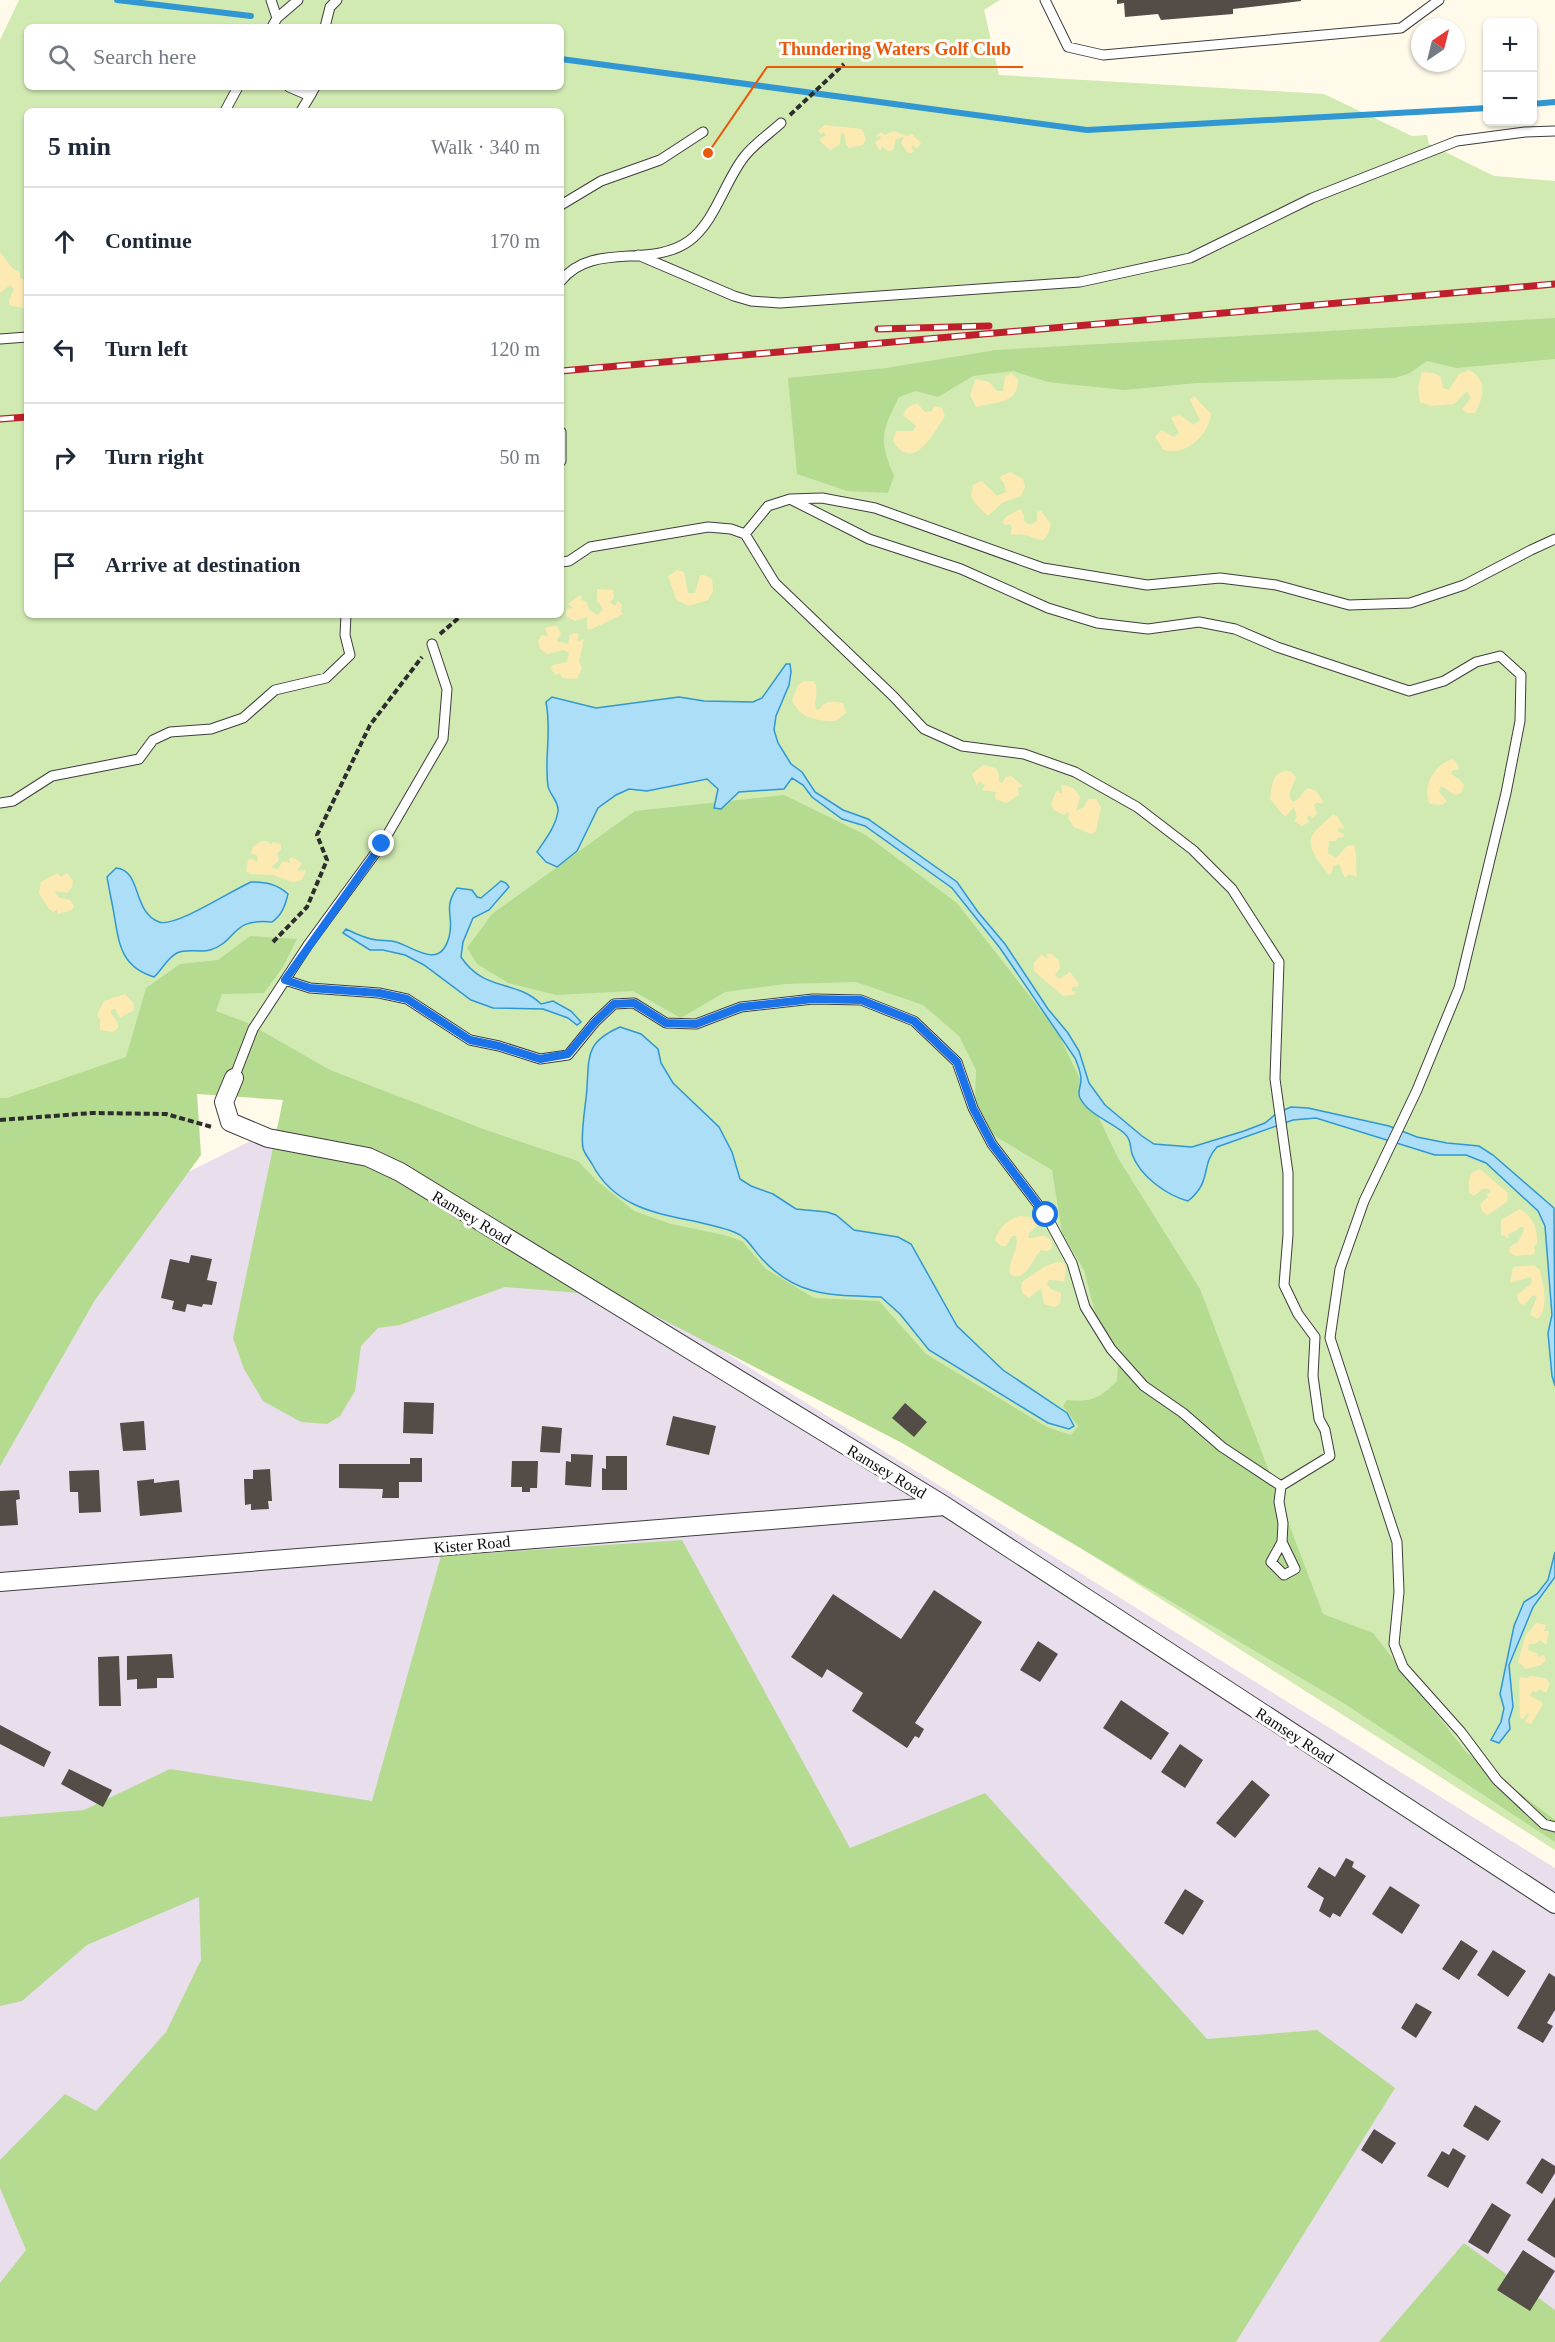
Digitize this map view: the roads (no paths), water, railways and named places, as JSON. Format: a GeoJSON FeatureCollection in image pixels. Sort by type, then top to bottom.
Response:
{"type":"FeatureCollection","features":[{"type":"Feature","properties":{"kind":"street","name":"Ramsey Road"},"geometry":{"type":"LineString","coordinates":[[234,1078],[224,1102],[230,1122],[268,1138],[368,1156],[400,1172],[945,1506],[1555,1904]]}},
{"type":"Feature","properties":{"kind":"street","name":"Kister Road"},"geometry":{"type":"LineString","coordinates":[[0,1582],[945,1506]]}},
{"type":"Feature","properties":{"kind":"lane"},"geometry":{"type":"LineString","coordinates":[[271,0],[277,18]]}},
{"type":"Feature","properties":{"kind":"lane"},"geometry":{"type":"LineString","coordinates":[[274,24],[277,18],[298,0]]}},
{"type":"Feature","properties":{"kind":"lane"},"geometry":{"type":"LineString","coordinates":[[326,24],[330,7],[337,0]]}},
{"type":"Feature","properties":{"kind":"lane"},"geometry":{"type":"LineString","coordinates":[[1045,0],[1068,46],[1103,55],[1401,28],[1438,0]]}},
{"type":"Feature","properties":{"kind":"lane"},"geometry":{"type":"LineString","coordinates":[[227,108],[236,90]]}},
{"type":"Feature","properties":{"kind":"lane"},"geometry":{"type":"LineString","coordinates":[[296,90],[310,96]]}},
{"type":"Feature","properties":{"kind":"lane"},"geometry":{"type":"LineString","coordinates":[[303,108],[313,90]]}},
{"type":"Feature","properties":{"kind":"lane"},"geometry":{"type":"LineString","coordinates":[[564,277],[583,262],[657,253],[689,241],[711,215],[744,157],[781,123]]}},
{"type":"Feature","properties":{"kind":"lane"},"geometry":{"type":"LineString","coordinates":[[638,255],[734,296],[752,301],[780,303],[1080,282],[1190,258],[1312,198],[1457,141],[1525,132],[1555,131]]}},
{"type":"Feature","properties":{"kind":"lane"},"geometry":{"type":"LineString","coordinates":[[564,203],[601,181],[660,160],[703,132]]}},
{"type":"Feature","properties":{"kind":"lane"},"geometry":{"type":"LineString","coordinates":[[0,339],[24,337]]}},
{"type":"Feature","properties":{"kind":"lane"},"geometry":{"type":"LineString","coordinates":[[745,534],[768,506],[790,499],[822,498],[875,508],[1043,568],[1147,585],[1220,578],[1276,585],[1349,605],[1410,603],[1464,585],[1555,539]]}},
{"type":"Feature","properties":{"kind":"lane"},"geometry":{"type":"LineString","coordinates":[[790,499],[869,539],[961,569],[1048,608],[1097,623],[1148,629],[1199,622],[1235,629],[1277,647],[1409,691],[1443,681],[1476,662],[1500,656],[1521,675],[1520,721],[1510,772],[1459,988],[1417,1090],[1364,1201],[1340,1269],[1330,1338],[1397,1542],[1399,1592],[1395,1644],[1403,1667],[1461,1732],[1497,1780],[1544,1824],[1555,1827]]}},
{"type":"Feature","properties":{"kind":"lane"},"geometry":{"type":"LineString","coordinates":[[564,562],[569,561],[590,547],[708,527],[745,534],[775,583],[893,696],[924,729],[962,746],[1024,754],[1075,772],[1137,807],[1193,850],[1232,889],[1279,962],[1275,1079],[1288,1173],[1288,1235],[1284,1286],[1298,1314],[1315,1337],[1313,1376],[1319,1419],[1325,1430],[1330,1456],[1281,1486]]}},
{"type":"Feature","properties":{"kind":"lane"},"geometry":{"type":"LineString","coordinates":[[0,803],[13,801],[52,776],[139,759],[153,740],[170,732],[211,729],[243,718],[275,690],[326,678],[350,655],[345,635],[346,618]]}},
{"type":"Feature","properties":{"kind":"lane"},"geometry":{"type":"LineString","coordinates":[[234,1078],[253,1029],[382,844],[443,739],[447,690],[432,644]]}},
{"type":"Feature","properties":{"kind":"lane"},"geometry":{"type":"LineString","coordinates":[[285,980],[310,988],[379,993],[407,999],[470,1040],[499,1046],[540,1059],[568,1054],[614,1004],[634,1003],[666,1023],[696,1024],[741,1007],[813,999],[861,1000],[914,1021],[957,1062],[973,1108],[992,1144],[1046,1215],[1072,1263],[1085,1307],[1112,1349],[1144,1386],[1183,1413],[1222,1448],[1281,1486]]}},
{"type":"Feature","properties":{"kind":"lane"},"geometry":{"type":"LineString","coordinates":[[1281,1486],[1279,1502],[1283,1523],[1282,1542]]}},
{"type":"Feature","properties":{"kind":"water"},"geometry":{"type":"Polygon","coordinates":[[[786,664],[790,664],[789,685],[776,716],[774,730],[778,743],[791,764],[802,772],[815,792],[843,810],[868,819],[957,882],[1005,944],[1048,1009],[1068,1033],[1079,1051],[1089,1083],[1105,1105],[1142,1136],[1154,1144],[1192,1147],[1265,1123],[1277,1113],[1291,1107],[1308,1108],[1389,1126],[1417,1137],[1479,1146],[1493,1155],[1554,1208],[1555,1386],[1548,1333],[1552,1315],[1545,1226],[1538,1211],[1486,1163],[1466,1155],[1435,1155],[1316,1118],[1293,1120],[1217,1147],[1209,1160],[1204,1180],[1196,1194],[1188,1201],[1171,1194],[1141,1170],[1132,1154],[1126,1135],[1084,1104],[1079,1096],[1081,1077],[1075,1058],[1000,948],[952,888],[865,826],[842,819],[812,797],[803,785],[792,778],[784,789],[739,792],[721,809],[714,808],[718,789],[707,779],[647,791],[629,789],[598,808],[577,851],[557,867],[546,862],[537,852],[553,827],[558,811],[549,789],[547,775],[548,713],[546,702],[552,697],[596,708],[679,697],[704,701],[753,702],[762,698],[786,664]]]}},
{"type":"Feature","properties":{"kind":"water"},"geometry":{"type":"Polygon","coordinates":[[[116,868],[124,870],[130,876],[145,910],[150,917],[159,922],[167,922],[190,914],[251,882],[271,884],[288,894],[283,910],[272,922],[248,923],[219,946],[210,950],[177,953],[154,977],[143,973],[128,961],[120,944],[107,877],[116,868]]]}},
{"type":"Feature","properties":{"kind":"water"},"geometry":{"type":"Polygon","coordinates":[[[501,881],[509,887],[489,910],[473,918],[463,942],[461,957],[470,968],[490,981],[521,991],[541,1004],[553,1001],[571,1011],[581,1022],[577,1025],[568,1018],[543,1009],[493,1008],[471,1000],[424,965],[405,955],[383,950],[370,950],[343,933],[346,929],[369,939],[396,942],[418,952],[433,955],[445,947],[449,937],[451,924],[449,907],[457,888],[472,890],[477,897],[481,898],[501,881]]]}},
{"type":"Feature","properties":{"kind":"water"},"geometry":{"type":"Polygon","coordinates":[[[620,1027],[641,1034],[658,1049],[661,1063],[673,1083],[719,1127],[732,1152],[740,1179],[751,1186],[773,1194],[796,1209],[827,1212],[836,1215],[854,1230],[898,1237],[911,1244],[957,1326],[1003,1370],[1067,1413],[1074,1426],[1069,1429],[1048,1423],[929,1350],[900,1314],[881,1297],[848,1296],[804,1288],[776,1272],[739,1234],[637,1206],[620,1196],[605,1183],[583,1148],[588,1067],[595,1044],[620,1027]]]}},
{"type":"Feature","properties":{"kind":"water"},"geometry":{"type":"Polygon","coordinates":[[[1555,1552],[1555,1577],[1533,1607],[1509,1665],[1513,1707],[1509,1720],[1510,1729],[1499,1743],[1491,1740],[1501,1722],[1504,1708],[1500,1694],[1514,1626],[1524,1602],[1537,1594],[1548,1580],[1555,1552]]]}},
{"type":"Feature","properties":{"kind":"waterway"},"geometry":{"type":"LineString","coordinates":[[117,0],[251,16]]}},
{"type":"Feature","properties":{"kind":"waterway"},"geometry":{"type":"LineString","coordinates":[[564,59],[1087,130],[1483,108]]}},
{"type":"Feature","properties":{"kind":"waterway"},"geometry":{"type":"LineString","coordinates":[[1537,104],[1555,102]]}},
{"type":"Feature","properties":{"kind":"railway"},"geometry":{"type":"LineString","coordinates":[[564,371],[1555,284]]}},
{"type":"Feature","properties":{"kind":"railway"},"geometry":{"type":"LineString","coordinates":[[878,329],[989,326]]}},
{"type":"Feature","properties":{"kind":"railway"},"geometry":{"type":"LineString","coordinates":[[0,419],[24,417]]}},
{"type":"Feature","properties":{"kind":"place","name":"Thundering Waters Golf Club"},"geometry":{"type":"Point","coordinates":[708,153]}}]}
